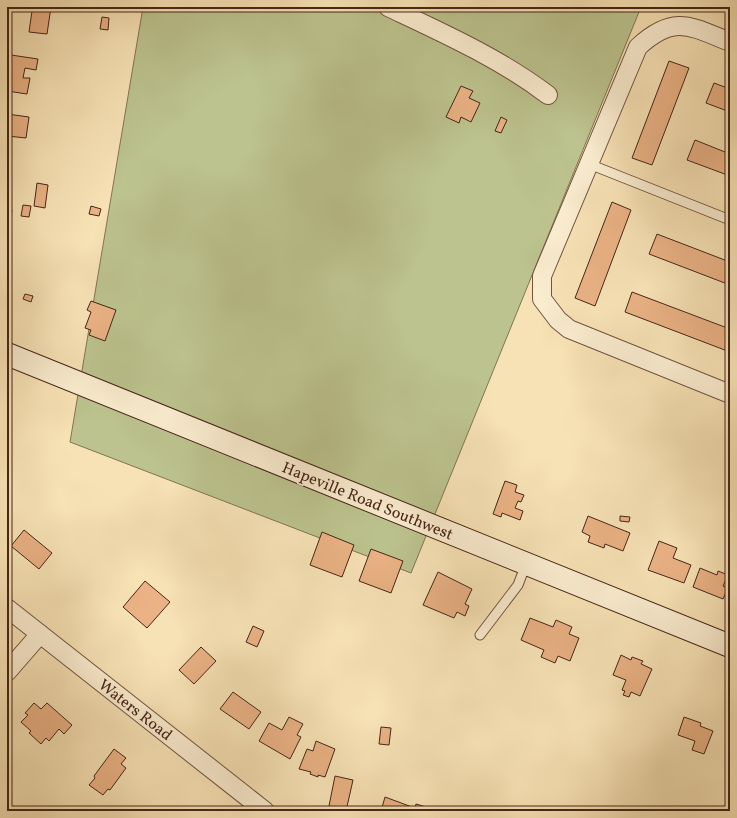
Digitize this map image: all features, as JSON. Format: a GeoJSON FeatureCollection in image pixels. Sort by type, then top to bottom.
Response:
{"type":"FeatureCollection","features":[{"type":"Feature","properties":{"kind":"street"},"geometry":{"type":"LineString","coordinates":[[388,7],[468,45],[523,76],[548,95]]}},
{"type":"Feature","properties":{"kind":"street"},"geometry":{"type":"LineString","coordinates":[[730,42],[690,26],[668,26],[653,33],[638,47],[542,276],[542,299],[558,320],[569,329],[730,394]]}},
{"type":"Feature","properties":{"kind":"street","name":"Hapeville Road Southwest"},"geometry":{"type":"LineString","coordinates":[[7,354],[730,646]]}},
{"type":"Feature","properties":{"kind":"street","name":"Waters Road"},"geometry":{"type":"LineString","coordinates":[[7,608],[265,811]]}},
{"type":"Feature","properties":{"kind":"street"},"geometry":{"type":"LineString","coordinates":[[7,672],[40,634]]}},
{"type":"Feature","properties":{"kind":"lane"},"geometry":{"type":"LineString","coordinates":[[589,164],[730,220]]}},
{"type":"Feature","properties":{"kind":"lane"},"geometry":{"type":"LineString","coordinates":[[480,635],[518,585],[526,564]]}},
{"type":"Feature","properties":{"kind":"green space"},"geometry":{"type":"Polygon","coordinates":[[[143,7],[641,7],[411,573],[70,442],[143,7]]]}},
{"type":"Feature","properties":{"kind":"building"},"geometry":{"type":"Polygon","coordinates":[[[35,7],[51,7],[47,34],[29,32],[32,11],[35,11],[35,7]]]}},
{"type":"Feature","properties":{"kind":"building"},"geometry":{"type":"Polygon","coordinates":[[[102,17],[109,18],[108,30],[100,29],[102,17]]]}},
{"type":"Feature","properties":{"kind":"building"},"geometry":{"type":"Polygon","coordinates":[[[11,55],[38,59],[36,70],[25,68],[23,78],[30,78],[27,94],[7,91],[11,55]]]}},
{"type":"Feature","properties":{"kind":"building"},"geometry":{"type":"Polygon","coordinates":[[[669,61],[689,68],[652,165],[632,158],[669,61]]]}},
{"type":"Feature","properties":{"kind":"building"},"geometry":{"type":"Polygon","coordinates":[[[714,83],[730,89],[730,112],[706,103],[714,83]]]}},
{"type":"Feature","properties":{"kind":"building"},"geometry":{"type":"Polygon","coordinates":[[[461,86],[473,91],[469,98],[480,103],[471,122],[461,117],[459,123],[446,117],[461,86]]]}},
{"type":"Feature","properties":{"kind":"building"},"geometry":{"type":"Polygon","coordinates":[[[7,114],[29,117],[26,138],[7,136],[7,114]]]}},
{"type":"Feature","properties":{"kind":"building"},"geometry":{"type":"Polygon","coordinates":[[[501,117],[507,120],[501,133],[495,131],[501,117]]]}},
{"type":"Feature","properties":{"kind":"building"},"geometry":{"type":"Polygon","coordinates":[[[695,140],[730,154],[730,176],[687,160],[695,140]]]}},
{"type":"Feature","properties":{"kind":"building"},"geometry":{"type":"Polygon","coordinates":[[[37,183],[48,185],[45,208],[34,206],[37,183]]]}},
{"type":"Feature","properties":{"kind":"building"},"geometry":{"type":"Polygon","coordinates":[[[612,202],[631,210],[595,306],[575,298],[612,202]]]}},
{"type":"Feature","properties":{"kind":"building"},"geometry":{"type":"Polygon","coordinates":[[[23,205],[31,206],[29,217],[21,216],[23,205]]]}},
{"type":"Feature","properties":{"kind":"building"},"geometry":{"type":"Polygon","coordinates":[[[91,206],[101,209],[99,216],[89,214],[91,206]]]}},
{"type":"Feature","properties":{"kind":"building"},"geometry":{"type":"Polygon","coordinates":[[[7,209],[12,210],[7,237],[7,209]]]}},
{"type":"Feature","properties":{"kind":"building"},"geometry":{"type":"Polygon","coordinates":[[[657,234],[730,262],[730,285],[649,254],[657,234]]]}},
{"type":"Feature","properties":{"kind":"building"},"geometry":{"type":"Polygon","coordinates":[[[632,292],[730,329],[730,352],[625,312],[632,292]]]}},
{"type":"Feature","properties":{"kind":"building"},"geometry":{"type":"Polygon","coordinates":[[[25,294],[33,296],[31,302],[23,299],[25,294]]]}},
{"type":"Feature","properties":{"kind":"building"},"geometry":{"type":"Polygon","coordinates":[[[91,301],[116,310],[105,341],[89,335],[91,330],[85,328],[91,312],[87,310],[91,301]]]}},
{"type":"Feature","properties":{"kind":"building"},"geometry":{"type":"Polygon","coordinates":[[[505,481],[517,485],[515,492],[524,495],[521,502],[518,501],[515,508],[523,511],[520,520],[502,513],[501,517],[493,514],[505,481]]]}},
{"type":"Feature","properties":{"kind":"building"},"geometry":{"type":"Polygon","coordinates":[[[588,516],[630,533],[623,551],[605,544],[604,548],[588,542],[590,536],[582,532],[588,516]]]}},
{"type":"Feature","properties":{"kind":"building"},"geometry":{"type":"Polygon","coordinates":[[[620,516],[630,517],[629,522],[620,521],[620,516]]]}},
{"type":"Feature","properties":{"kind":"building"},"geometry":{"type":"Polygon","coordinates":[[[24,530],[52,553],[39,569],[11,546],[24,530]]]}},
{"type":"Feature","properties":{"kind":"building"},"geometry":{"type":"Polygon","coordinates":[[[322,532],[354,545],[342,577],[310,565],[322,532]]]}},
{"type":"Feature","properties":{"kind":"building"},"geometry":{"type":"Polygon","coordinates":[[[659,541],[677,548],[673,558],[691,565],[684,583],[648,570],[659,541]]]}},
{"type":"Feature","properties":{"kind":"building"},"geometry":{"type":"Polygon","coordinates":[[[371,549],[403,561],[391,593],[359,581],[371,549]]]}},
{"type":"Feature","properties":{"kind":"building"},"geometry":{"type":"Polygon","coordinates":[[[700,568],[717,575],[718,571],[728,575],[723,586],[728,588],[723,599],[693,587],[700,568]]]}},
{"type":"Feature","properties":{"kind":"building"},"geometry":{"type":"Polygon","coordinates":[[[438,572],[472,589],[465,604],[469,606],[465,616],[457,612],[454,618],[423,605],[438,572]]]}},
{"type":"Feature","properties":{"kind":"building"},"geometry":{"type":"Polygon","coordinates":[[[145,581],[170,602],[147,628],[123,607],[145,581]]]}},
{"type":"Feature","properties":{"kind":"building"},"geometry":{"type":"Polygon","coordinates":[[[530,618],[553,627],[556,620],[572,627],[569,634],[579,638],[570,661],[558,656],[555,663],[541,657],[544,650],[521,640],[530,618]]]}},
{"type":"Feature","properties":{"kind":"building"},"geometry":{"type":"Polygon","coordinates":[[[253,626],[264,631],[257,647],[246,642],[253,626]]]}},
{"type":"Feature","properties":{"kind":"building"},"geometry":{"type":"Polygon","coordinates":[[[201,647],[216,661],[194,684],[179,670],[201,647]]]}},
{"type":"Feature","properties":{"kind":"building"},"geometry":{"type":"Polygon","coordinates":[[[621,655],[631,660],[632,657],[643,661],[641,664],[652,669],[640,696],[631,692],[629,697],[623,695],[625,691],[622,690],[626,680],[613,675],[621,655]]]}},
{"type":"Feature","properties":{"kind":"building"},"geometry":{"type":"Polygon","coordinates":[[[233,692],[261,712],[249,729],[220,709],[233,692]]]}},
{"type":"Feature","properties":{"kind":"building"},"geometry":{"type":"Polygon","coordinates":[[[34,703],[41,709],[47,703],[72,725],[64,734],[59,729],[49,741],[46,738],[41,744],[29,733],[31,731],[21,722],[28,715],[25,713],[34,703]]]}},
{"type":"Feature","properties":{"kind":"building"},"geometry":{"type":"Polygon","coordinates":[[[289,717],[303,724],[297,735],[301,737],[290,759],[259,741],[269,723],[282,730],[289,717]]]}},
{"type":"Feature","properties":{"kind":"building"},"geometry":{"type":"Polygon","coordinates":[[[684,717],[701,723],[700,726],[713,731],[704,754],[692,750],[695,741],[678,735],[684,717]]]}},
{"type":"Feature","properties":{"kind":"building"},"geometry":{"type":"Polygon","coordinates":[[[381,727],[391,728],[389,745],[379,744],[381,727]]]}},
{"type":"Feature","properties":{"kind":"building"},"geometry":{"type":"Polygon","coordinates":[[[316,741],[335,749],[325,777],[318,775],[318,777],[310,774],[311,772],[299,769],[307,749],[313,751],[316,741]]]}},
{"type":"Feature","properties":{"kind":"building"},"geometry":{"type":"Polygon","coordinates":[[[114,749],[126,758],[121,764],[126,768],[110,790],[108,789],[103,795],[89,785],[114,749]]]}},
{"type":"Feature","properties":{"kind":"building"},"geometry":{"type":"Polygon","coordinates":[[[335,776],[353,780],[346,811],[328,811],[335,776]]]}},
{"type":"Feature","properties":{"kind":"building"},"geometry":{"type":"Polygon","coordinates":[[[385,797],[412,807],[411,811],[381,811],[385,797]]]}},
{"type":"Feature","properties":{"kind":"building"},"geometry":{"type":"Polygon","coordinates":[[[416,804],[426,807],[425,811],[414,811],[416,804]]]}}]}
